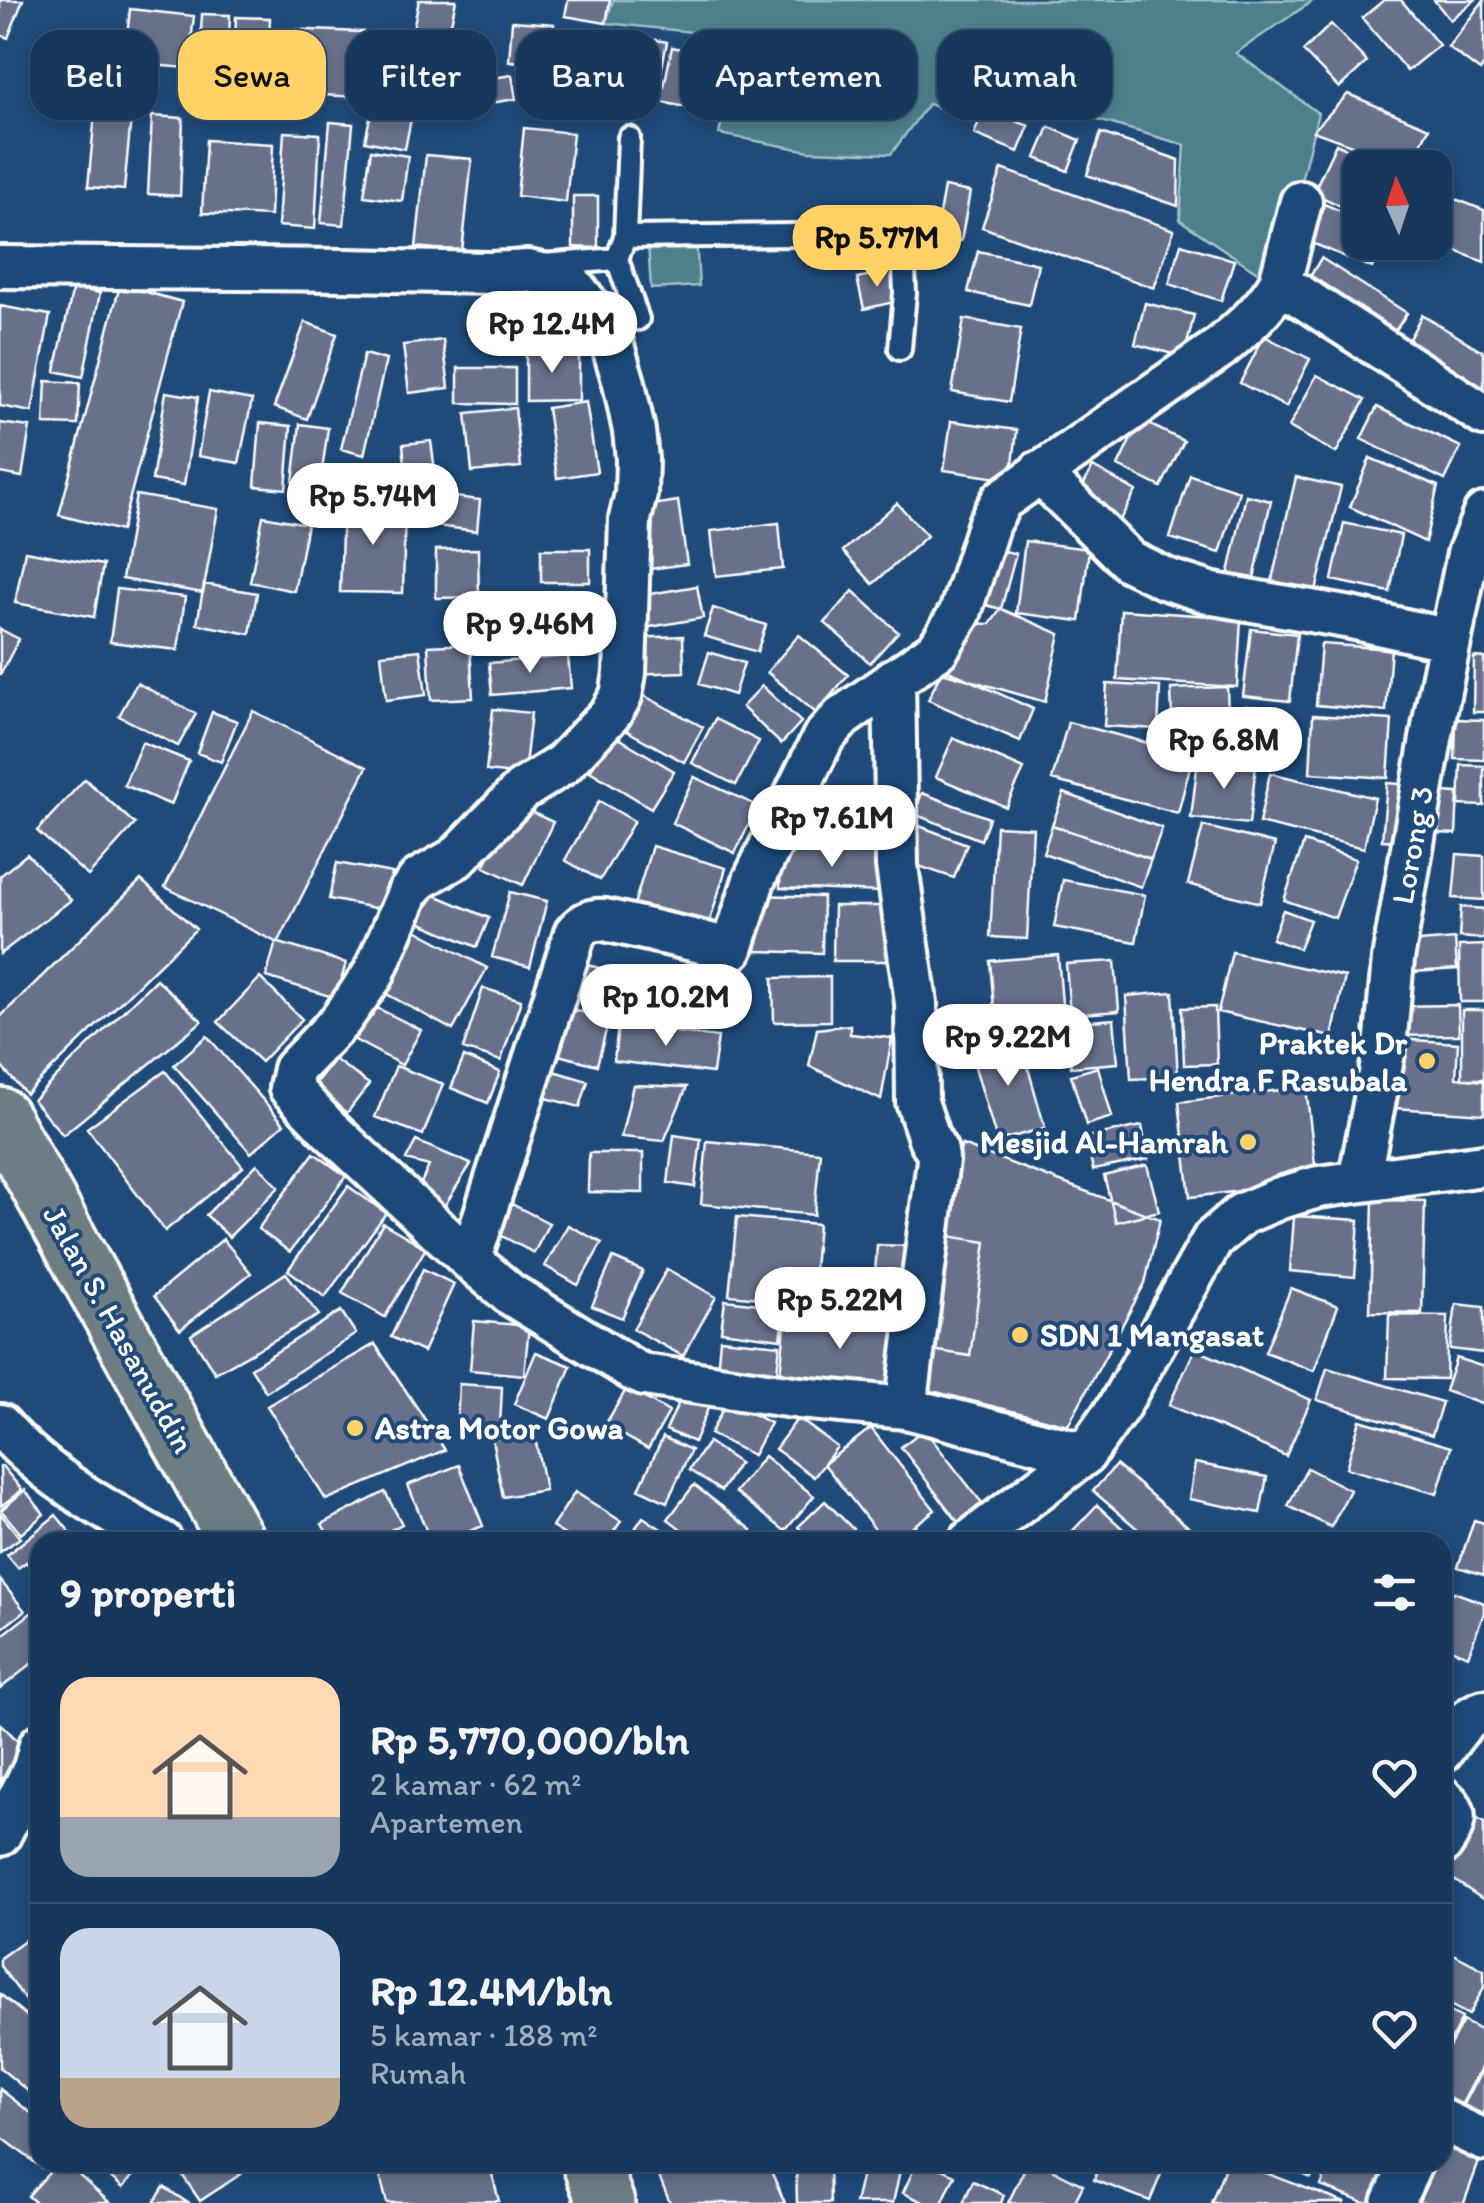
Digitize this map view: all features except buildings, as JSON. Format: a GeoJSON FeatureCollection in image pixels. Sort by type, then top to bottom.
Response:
{"type":"FeatureCollection","features":[{"type":"Feature","properties":{"kind":"highway","name":"Jalan S. Hasanuddin"},"geometry":{"type":"LineString","coordinates":[[5,1151],[211,1532]]}},
{"type":"Feature","properties":{"kind":"highway","name":"Jalan S. Hasanuddin"},"geometry":{"type":"LineString","coordinates":[[5,1151],[231,1532]]}},
{"type":"Feature","properties":{"kind":"highway"},"geometry":{"type":"LineString","coordinates":[[557,2172],[568,2203]]}},
{"type":"Feature","properties":{"kind":"highway"},"geometry":{"type":"LineString","coordinates":[[594,2172],[606,2203]]}},
{"type":"Feature","properties":{"kind":"street"},"geometry":{"type":"LineString","coordinates":[[470,1260],[580,926],[605,920],[732,950],[754,880],[823,738],[842,717],[938,649],[960,613],[994,510],[1039,472],[1253,320],[1280,283],[1301,202]]}},
{"type":"Feature","properties":{"kind":"street"},"geometry":{"type":"LineString","coordinates":[[0,267],[528,271],[573,286],[608,330],[634,430],[636,494],[630,519],[626,674],[620,696],[611,714],[563,764],[522,790],[456,858],[419,879],[408,894],[373,975],[340,1021],[294,1069],[290,1088],[328,1128],[510,1294],[644,1375],[800,1398],[906,1408],[1085,1454]]}},
{"type":"Feature","properties":{"kind":"street"},"geometry":{"type":"LineString","coordinates":[[1280,283],[1484,415]]}},
{"type":"Feature","properties":{"kind":"street"},"geometry":{"type":"LineString","coordinates":[[1039,472],[1128,561],[1166,579],[1213,594],[1450,640]]}},
{"type":"Feature","properties":{"kind":"street","name":"Lorong 3"},"geometry":{"type":"LineString","coordinates":[[1359,1180],[1385,1048],[1393,959],[1450,640],[1468,554],[1484,514]]}},
{"type":"Feature","properties":{"kind":"street"},"geometry":{"type":"LineString","coordinates":[[894,679],[898,866],[916,1003],[917,1102],[929,1138],[938,1151],[906,1408]]}},
{"type":"Feature","properties":{"kind":"street"},"geometry":{"type":"LineString","coordinates":[[982,1532],[1085,1454],[1120,1406],[1213,1239],[1242,1214],[1318,1188],[1484,1165]]}},
{"type":"Feature","properties":{"kind":"street"},"geometry":{"type":"LineString","coordinates":[[0,1425],[20,1448],[87,1500],[144,1532]]}},
{"type":"Feature","properties":{"kind":"street"},"geometry":{"type":"LineString","coordinates":[[1452,1738],[1464,1722],[1484,1711]]}},
{"type":"Feature","properties":{"kind":"street"},"geometry":{"type":"LineString","coordinates":[[0,1835],[30,1776]]}},
{"type":"Feature","properties":{"kind":"street"},"geometry":{"type":"LineString","coordinates":[[1452,2125],[1484,2140]]}},
{"type":"Feature","properties":{"kind":"street"},"geometry":{"type":"LineString","coordinates":[[1393,2203],[1407,2172]]}},
{"type":"Feature","properties":{"kind":"lane"},"geometry":{"type":"LineString","coordinates":[[628,138],[625,237],[616,259],[638,319]]}},
{"type":"Feature","properties":{"kind":"lane"},"geometry":{"type":"LineString","coordinates":[[625,237],[898,234],[903,241],[905,293],[900,349]]}},
{"type":"Feature","properties":{"kind":"lane"},"geometry":{"type":"LineString","coordinates":[[528,271],[544,264],[616,259]]}},
{"type":"Feature","properties":{"kind":"green space"},"geometry":{"type":"Polygon","coordinates":[[[613,0],[1314,0],[1236,53],[1318,113],[1275,284],[1180,220],[1185,145],[1098,120],[1112,120],[1112,30],[937,30],[937,107],[928,104],[917,119],[917,30],[680,31],[606,23],[613,0]]]}},
{"type":"Feature","properties":{"kind":"green space"},"geometry":{"type":"Polygon","coordinates":[[[722,120],[916,120],[891,154],[809,151],[719,134],[722,120]]]}},
{"type":"Feature","properties":{"kind":"green space"},"geometry":{"type":"Polygon","coordinates":[[[696,238],[699,286],[651,289],[648,243],[696,238]]]}},
{"type":"Feature","properties":{"kind":"place","name":"Praktek Dr Hendra F Rasubala"},"geometry":{"type":"Point","coordinates":[1427,1061]}},
{"type":"Feature","properties":{"kind":"place","name":"Mesjid Al-Hamrah"},"geometry":{"type":"Point","coordinates":[1248,1142]}},
{"type":"Feature","properties":{"kind":"place","name":"SDN 1 Mangasat"},"geometry":{"type":"Point","coordinates":[1020,1335]}},
{"type":"Feature","properties":{"kind":"place","name":"Astra Motor Gowa"},"geometry":{"type":"Point","coordinates":[355,1428]}}]}
